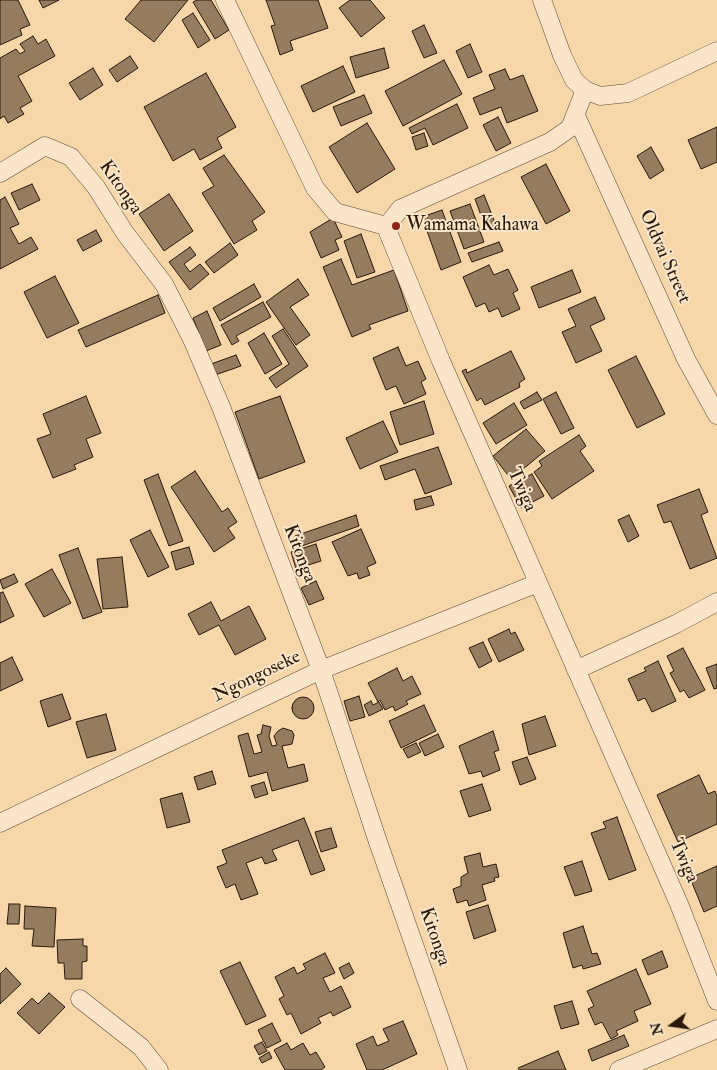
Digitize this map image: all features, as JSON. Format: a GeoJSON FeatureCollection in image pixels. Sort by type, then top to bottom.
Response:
{"type":"FeatureCollection","features":[{"type":"Feature","properties":{"kind":"street"},"geometry":{"type":"LineString","coordinates":[[225,0],[316,188],[335,212],[386,226],[400,209],[550,142],[570,128],[585,90]]}},
{"type":"Feature","properties":{"kind":"street"},"geometry":{"type":"LineString","coordinates":[[542,0],[562,55],[574,80],[585,90],[600,96],[628,93],[717,51]]}},
{"type":"Feature","properties":{"kind":"street","name":"Oldvai Street"},"geometry":{"type":"LineString","coordinates":[[576,116],[686,359],[717,415]]}},
{"type":"Feature","properties":{"kind":"street","name":"Kitonga"},"geometry":{"type":"LineString","coordinates":[[0,173],[45,146],[71,157],[96,187],[125,233],[164,284],[192,339],[221,407],[321,670],[378,842],[458,1070]]}},
{"type":"Feature","properties":{"kind":"street","name":"Twiga"},"geometry":{"type":"LineString","coordinates":[[389,223],[390,241],[679,904],[717,1001]]}},
{"type":"Feature","properties":{"kind":"street","name":"Ngongoseke"},"geometry":{"type":"LineString","coordinates":[[0,823],[321,670],[538,583]]}},
{"type":"Feature","properties":{"kind":"street"},"geometry":{"type":"LineString","coordinates":[[576,670],[676,624],[717,602]]}},
{"type":"Feature","properties":{"kind":"street"},"geometry":{"type":"LineString","coordinates":[[80,999],[141,1048],[159,1070]]}},
{"type":"Feature","properties":{"kind":"street"},"geometry":{"type":"LineString","coordinates":[[623,1069],[717,1029]]}},
{"type":"Feature","properties":{"kind":"building"},"geometry":{"type":"Polygon","coordinates":[[[0,0],[18,0],[30,25],[20,29],[22,35],[0,45],[0,0]]]}},
{"type":"Feature","properties":{"kind":"building"},"geometry":{"type":"Polygon","coordinates":[[[39,0],[59,0],[43,8],[39,0]]]}},
{"type":"Feature","properties":{"kind":"building"},"geometry":{"type":"Polygon","coordinates":[[[141,0],[188,0],[154,42],[125,19],[141,0]]]}},
{"type":"Feature","properties":{"kind":"building"},"geometry":{"type":"Polygon","coordinates":[[[197,0],[211,0],[229,30],[215,39],[193,2],[197,0]]]}},
{"type":"Feature","properties":{"kind":"building"},"geometry":{"type":"Polygon","coordinates":[[[266,0],[318,0],[328,28],[290,41],[293,50],[280,55],[271,26],[275,25],[266,0]]]}},
{"type":"Feature","properties":{"kind":"building"},"geometry":{"type":"Polygon","coordinates":[[[350,0],[370,0],[385,18],[361,37],[339,8],[350,0]]]}},
{"type":"Feature","properties":{"kind":"building"},"geometry":{"type":"Polygon","coordinates":[[[193,13],[210,40],[198,48],[182,20],[193,13]]]}},
{"type":"Feature","properties":{"kind":"building"},"geometry":{"type":"Polygon","coordinates":[[[424,25],[437,53],[424,58],[412,31],[424,25]]]}},
{"type":"Feature","properties":{"kind":"building"},"geometry":{"type":"Polygon","coordinates":[[[33,36],[38,44],[46,39],[55,56],[18,76],[32,101],[20,108],[24,114],[8,123],[4,116],[0,119],[0,58],[16,49],[20,54],[25,51],[20,44],[33,36]]]}},
{"type":"Feature","properties":{"kind":"building"},"geometry":{"type":"Polygon","coordinates":[[[470,44],[482,72],[468,78],[456,51],[470,44]]]}},
{"type":"Feature","properties":{"kind":"building"},"geometry":{"type":"Polygon","coordinates":[[[384,48],[389,68],[356,78],[350,57],[384,48]]]}},
{"type":"Feature","properties":{"kind":"building"},"geometry":{"type":"Polygon","coordinates":[[[130,56],[138,68],[117,82],[109,70],[130,56]]]}},
{"type":"Feature","properties":{"kind":"building"},"geometry":{"type":"Polygon","coordinates":[[[444,60],[462,94],[403,126],[385,91],[444,60]]]}},
{"type":"Feature","properties":{"kind":"building"},"geometry":{"type":"Polygon","coordinates":[[[343,66],[355,92],[313,112],[301,86],[343,66]]]}},
{"type":"Feature","properties":{"kind":"building"},"geometry":{"type":"Polygon","coordinates":[[[93,68],[103,85],[80,100],[69,83],[93,68]]]}},
{"type":"Feature","properties":{"kind":"building"},"geometry":{"type":"Polygon","coordinates":[[[505,69],[510,80],[523,75],[538,111],[507,123],[501,107],[480,115],[473,98],[495,89],[489,75],[505,69]]]}},
{"type":"Feature","properties":{"kind":"building"},"geometry":{"type":"Polygon","coordinates":[[[206,73],[236,127],[217,138],[222,148],[200,160],[194,149],[173,161],[144,107],[206,73]]]}},
{"type":"Feature","properties":{"kind":"building"},"geometry":{"type":"Polygon","coordinates":[[[364,95],[372,113],[341,126],[333,107],[364,95]]]}},
{"type":"Feature","properties":{"kind":"building"},"geometry":{"type":"Polygon","coordinates":[[[457,104],[468,128],[433,145],[425,128],[412,134],[409,128],[457,104]]]}},
{"type":"Feature","properties":{"kind":"building"},"geometry":{"type":"Polygon","coordinates":[[[498,117],[511,143],[496,151],[483,125],[498,117]]]}},
{"type":"Feature","properties":{"kind":"building"},"geometry":{"type":"Polygon","coordinates":[[[367,123],[395,169],[357,193],[329,147],[367,123]]]}},
{"type":"Feature","properties":{"kind":"building"},"geometry":{"type":"Polygon","coordinates":[[[717,127],[717,162],[701,169],[688,140],[717,127]]]}},
{"type":"Feature","properties":{"kind":"building"},"geometry":{"type":"Polygon","coordinates":[[[424,133],[428,146],[416,150],[412,137],[424,133]]]}},
{"type":"Feature","properties":{"kind":"building"},"geometry":{"type":"Polygon","coordinates":[[[651,147],[664,170],[650,179],[637,156],[651,147]]]}},
{"type":"Feature","properties":{"kind":"building"},"geometry":{"type":"Polygon","coordinates":[[[224,155],[265,212],[252,221],[257,230],[234,244],[202,193],[214,186],[203,168],[224,155]]]}},
{"type":"Feature","properties":{"kind":"building"},"geometry":{"type":"Polygon","coordinates":[[[546,164],[570,211],[546,224],[521,177],[546,164]]]}},
{"type":"Feature","properties":{"kind":"building"},"geometry":{"type":"Polygon","coordinates":[[[32,184],[40,200],[19,210],[11,193],[32,184]]]}},
{"type":"Feature","properties":{"kind":"building"},"geometry":{"type":"Polygon","coordinates":[[[169,194],[193,231],[164,251],[139,214],[169,194]]]}},
{"type":"Feature","properties":{"kind":"building"},"geometry":{"type":"Polygon","coordinates":[[[484,195],[496,225],[486,229],[475,199],[484,195]]]}},
{"type":"Feature","properties":{"kind":"building"},"geometry":{"type":"Polygon","coordinates":[[[5,197],[19,224],[10,228],[19,244],[31,237],[38,249],[0,269],[0,200],[5,197]]]}},
{"type":"Feature","properties":{"kind":"building"},"geometry":{"type":"Polygon","coordinates":[[[470,204],[484,242],[464,249],[450,211],[470,204]]]}},
{"type":"Feature","properties":{"kind":"building"},"geometry":{"type":"Polygon","coordinates":[[[442,210],[461,262],[441,270],[422,217],[442,210]]]}},
{"type":"Feature","properties":{"kind":"building"},"geometry":{"type":"Polygon","coordinates":[[[333,218],[342,237],[335,240],[339,250],[321,258],[310,232],[333,218]]]}},
{"type":"Feature","properties":{"kind":"building"},"geometry":{"type":"Polygon","coordinates":[[[96,230],[102,241],[83,251],[77,240],[96,230]]]}},
{"type":"Feature","properties":{"kind":"building"},"geometry":{"type":"Polygon","coordinates":[[[361,234],[375,272],[357,278],[344,241],[361,234]]]}},
{"type":"Feature","properties":{"kind":"building"},"geometry":{"type":"Polygon","coordinates":[[[499,242],[503,251],[472,262],[468,253],[499,242]]]}},
{"type":"Feature","properties":{"kind":"building"},"geometry":{"type":"Polygon","coordinates":[[[230,243],[238,255],[214,273],[205,262],[230,243]]]}},
{"type":"Feature","properties":{"kind":"building"},"geometry":{"type":"Polygon","coordinates":[[[190,247],[196,255],[184,264],[190,272],[200,264],[209,274],[190,290],[169,262],[190,247]]]}},
{"type":"Feature","properties":{"kind":"building"},"geometry":{"type":"Polygon","coordinates":[[[341,259],[352,285],[394,270],[408,311],[369,325],[371,329],[352,337],[323,267],[341,259]]]}},
{"type":"Feature","properties":{"kind":"building"},"geometry":{"type":"Polygon","coordinates":[[[489,265],[494,275],[508,269],[518,290],[513,293],[520,309],[502,317],[498,308],[489,312],[485,303],[476,307],[463,277],[489,265]]]}},
{"type":"Feature","properties":{"kind":"building"},"geometry":{"type":"Polygon","coordinates":[[[572,270],[581,292],[539,308],[531,287],[572,270]]]}},
{"type":"Feature","properties":{"kind":"building"},"geometry":{"type":"Polygon","coordinates":[[[55,276],[79,323],[47,338],[24,292],[55,276]]]}},
{"type":"Feature","properties":{"kind":"building"},"geometry":{"type":"Polygon","coordinates":[[[298,279],[309,295],[290,307],[310,335],[296,345],[266,302],[298,279]]]}},
{"type":"Feature","properties":{"kind":"building"},"geometry":{"type":"Polygon","coordinates":[[[254,284],[261,297],[220,321],[213,308],[254,284]]]}},
{"type":"Feature","properties":{"kind":"building"},"geometry":{"type":"Polygon","coordinates":[[[158,295],[165,313],[86,347],[78,330],[158,295]]]}},
{"type":"Feature","properties":{"kind":"building"},"geometry":{"type":"Polygon","coordinates":[[[595,297],[605,319],[590,326],[602,351],[576,363],[562,332],[576,326],[568,309],[595,297]]]}},
{"type":"Feature","properties":{"kind":"building"},"geometry":{"type":"Polygon","coordinates":[[[263,302],[271,317],[236,336],[239,341],[232,345],[221,325],[263,302]]]}},
{"type":"Feature","properties":{"kind":"building"},"geometry":{"type":"Polygon","coordinates":[[[207,311],[221,345],[206,351],[193,318],[207,311]]]}},
{"type":"Feature","properties":{"kind":"building"},"geometry":{"type":"Polygon","coordinates":[[[283,329],[308,366],[276,388],[269,378],[289,364],[272,336],[283,329]]]}},
{"type":"Feature","properties":{"kind":"building"},"geometry":{"type":"Polygon","coordinates":[[[264,333],[282,364],[265,374],[248,343],[264,333]]]}},
{"type":"Feature","properties":{"kind":"building"},"geometry":{"type":"Polygon","coordinates":[[[398,347],[406,366],[418,361],[426,379],[421,382],[426,394],[404,404],[396,386],[386,390],[373,358],[398,347]]]}},
{"type":"Feature","properties":{"kind":"building"},"geometry":{"type":"Polygon","coordinates":[[[511,351],[525,379],[519,383],[520,387],[485,405],[481,398],[477,401],[462,371],[466,369],[467,373],[511,351]]]}},
{"type":"Feature","properties":{"kind":"building"},"geometry":{"type":"Polygon","coordinates":[[[236,355],[241,366],[215,375],[211,364],[236,355]]]}},
{"type":"Feature","properties":{"kind":"building"},"geometry":{"type":"Polygon","coordinates":[[[636,356],[665,414],[637,428],[608,370],[636,356]]]}},
{"type":"Feature","properties":{"kind":"building"},"geometry":{"type":"Polygon","coordinates":[[[537,392],[542,400],[524,409],[520,402],[537,392]]]}},
{"type":"Feature","properties":{"kind":"building"},"geometry":{"type":"Polygon","coordinates":[[[556,392],[574,428],[561,434],[543,399],[556,392]]]}},
{"type":"Feature","properties":{"kind":"building"},"geometry":{"type":"Polygon","coordinates":[[[86,396],[101,433],[86,439],[93,457],[74,465],[76,469],[53,478],[37,439],[51,434],[43,414],[86,396]]]}},
{"type":"Feature","properties":{"kind":"building"},"geometry":{"type":"Polygon","coordinates":[[[280,396],[305,462],[259,479],[235,412],[280,396]]]}},
{"type":"Feature","properties":{"kind":"building"},"geometry":{"type":"Polygon","coordinates":[[[424,401],[434,434],[400,445],[390,412],[424,401]]]}},
{"type":"Feature","properties":{"kind":"building"},"geometry":{"type":"Polygon","coordinates":[[[514,403],[527,425],[496,444],[483,423],[514,403]]]}},
{"type":"Feature","properties":{"kind":"building"},"geometry":{"type":"Polygon","coordinates":[[[383,421],[398,452],[360,469],[346,438],[383,421]]]}},
{"type":"Feature","properties":{"kind":"building"},"geometry":{"type":"Polygon","coordinates":[[[526,429],[545,451],[511,479],[493,456],[526,429]]]}},
{"type":"Feature","properties":{"kind":"building"},"geometry":{"type":"Polygon","coordinates":[[[579,435],[586,446],[580,451],[594,471],[552,499],[534,472],[542,466],[539,461],[579,435]]]}},
{"type":"Feature","properties":{"kind":"building"},"geometry":{"type":"Polygon","coordinates":[[[438,447],[452,484],[425,494],[415,469],[385,480],[380,466],[438,447]]]}},
{"type":"Feature","properties":{"kind":"building"},"geometry":{"type":"Polygon","coordinates":[[[195,471],[222,512],[228,508],[237,522],[228,528],[235,538],[214,552],[171,487],[195,471]]]}},
{"type":"Feature","properties":{"kind":"building"},"geometry":{"type":"Polygon","coordinates":[[[158,474],[183,541],[169,546],[144,480],[158,474]]]}},
{"type":"Feature","properties":{"kind":"building"},"geometry":{"type":"Polygon","coordinates":[[[532,474],[544,496],[521,508],[509,486],[532,474]]]}},
{"type":"Feature","properties":{"kind":"building"},"geometry":{"type":"Polygon","coordinates":[[[699,489],[708,512],[701,515],[717,558],[690,569],[671,521],[664,523],[657,505],[699,489]]]}},
{"type":"Feature","properties":{"kind":"building"},"geometry":{"type":"Polygon","coordinates":[[[431,496],[434,505],[416,510],[414,500],[431,496]]]}},
{"type":"Feature","properties":{"kind":"building"},"geometry":{"type":"Polygon","coordinates":[[[356,515],[359,526],[299,547],[295,536],[356,515]]]}},
{"type":"Feature","properties":{"kind":"building"},"geometry":{"type":"Polygon","coordinates":[[[629,515],[639,536],[628,542],[618,520],[629,515]]]}},
{"type":"Feature","properties":{"kind":"building"},"geometry":{"type":"Polygon","coordinates":[[[361,529],[376,563],[367,567],[370,575],[359,579],[357,573],[348,576],[332,542],[361,529]]]}},
{"type":"Feature","properties":{"kind":"building"},"geometry":{"type":"Polygon","coordinates":[[[150,530],[169,567],[148,577],[130,540],[150,530]]]}},
{"type":"Feature","properties":{"kind":"building"},"geometry":{"type":"Polygon","coordinates":[[[316,544],[321,561],[296,569],[291,552],[316,544]]]}},
{"type":"Feature","properties":{"kind":"building"},"geometry":{"type":"Polygon","coordinates":[[[189,547],[194,564],[176,570],[171,552],[189,547]]]}},
{"type":"Feature","properties":{"kind":"building"},"geometry":{"type":"Polygon","coordinates":[[[78,548],[102,612],[83,619],[59,555],[78,548]]]}},
{"type":"Feature","properties":{"kind":"building"},"geometry":{"type":"Polygon","coordinates":[[[122,557],[128,607],[103,609],[97,559],[122,557]]]}},
{"type":"Feature","properties":{"kind":"building"},"geometry":{"type":"Polygon","coordinates":[[[52,569],[71,603],[44,617],[25,584],[52,569]]]}},
{"type":"Feature","properties":{"kind":"building"},"geometry":{"type":"Polygon","coordinates":[[[14,574],[18,582],[3,589],[0,580],[14,574]]]}},
{"type":"Feature","properties":{"kind":"building"},"geometry":{"type":"Polygon","coordinates":[[[316,581],[324,599],[309,605],[301,588],[316,581]]]}},
{"type":"Feature","properties":{"kind":"building"},"geometry":{"type":"Polygon","coordinates":[[[3,592],[14,616],[0,623],[0,593],[3,592]]]}},
{"type":"Feature","properties":{"kind":"building"},"geometry":{"type":"Polygon","coordinates":[[[211,602],[221,621],[249,606],[266,639],[235,655],[219,625],[199,635],[188,614],[211,602]]]}},
{"type":"Feature","properties":{"kind":"building"},"geometry":{"type":"Polygon","coordinates":[[[509,629],[511,634],[515,632],[524,650],[499,662],[488,639],[509,629]]]}},
{"type":"Feature","properties":{"kind":"building"},"geometry":{"type":"Polygon","coordinates":[[[483,642],[492,661],[479,668],[469,648],[483,642]]]}},
{"type":"Feature","properties":{"kind":"building"},"geometry":{"type":"Polygon","coordinates":[[[683,648],[705,690],[689,698],[684,690],[680,692],[670,673],[674,671],[667,656],[683,648]]]}},
{"type":"Feature","properties":{"kind":"building"},"geometry":{"type":"Polygon","coordinates":[[[12,657],[23,680],[0,691],[0,663],[12,657]]]}},
{"type":"Feature","properties":{"kind":"building"},"geometry":{"type":"Polygon","coordinates":[[[658,661],[676,701],[652,712],[645,698],[638,701],[628,679],[646,671],[644,668],[658,661]]]}},
{"type":"Feature","properties":{"kind":"building"},"geometry":{"type":"Polygon","coordinates":[[[717,664],[717,688],[714,689],[706,668],[717,664]]]}},
{"type":"Feature","properties":{"kind":"building"},"geometry":{"type":"Polygon","coordinates":[[[397,668],[403,681],[412,676],[421,694],[406,701],[408,704],[395,711],[393,706],[385,710],[380,700],[378,702],[368,683],[397,668]]]}},
{"type":"Feature","properties":{"kind":"building"},"geometry":{"type":"Polygon","coordinates":[[[62,694],[71,719],[48,727],[40,701],[62,694]]]}},
{"type":"Feature","properties":{"kind":"building"},"geometry":{"type":"Polygon","coordinates":[[[359,696],[365,717],[350,721],[344,701],[359,696]]]}},
{"type":"Feature","properties":{"kind":"building"},"geometry":{"type":"Polygon","coordinates":[[[303,697],[311,700],[314,708],[311,716],[303,719],[295,716],[292,708],[295,700],[303,697]]]}},
{"type":"Feature","properties":{"kind":"building"},"geometry":{"type":"Polygon","coordinates":[[[371,701],[373,705],[379,702],[383,709],[369,716],[364,705],[371,701]]]}},
{"type":"Feature","properties":{"kind":"building"},"geometry":{"type":"Polygon","coordinates":[[[424,705],[436,731],[401,748],[389,721],[424,705]]]}},
{"type":"Feature","properties":{"kind":"building"},"geometry":{"type":"Polygon","coordinates":[[[106,714],[116,750],[87,758],[76,722],[106,714]]]}},
{"type":"Feature","properties":{"kind":"building"},"geometry":{"type":"Polygon","coordinates":[[[545,716],[556,746],[529,755],[522,724],[545,716]]]}},
{"type":"Feature","properties":{"kind":"building"},"geometry":{"type":"Polygon","coordinates":[[[263,725],[271,727],[269,736],[272,746],[277,745],[274,736],[278,731],[283,728],[292,731],[294,735],[292,744],[282,746],[288,768],[304,764],[308,781],[272,791],[267,772],[249,777],[238,736],[248,733],[254,754],[262,752],[257,735],[261,734],[263,725]]]}},
{"type":"Feature","properties":{"kind":"building"},"geometry":{"type":"Polygon","coordinates":[[[493,731],[499,750],[494,752],[500,770],[483,777],[481,771],[469,774],[459,746],[493,731]]]}},
{"type":"Feature","properties":{"kind":"building"},"geometry":{"type":"Polygon","coordinates":[[[438,734],[444,747],[425,756],[419,743],[438,734]]]}},
{"type":"Feature","properties":{"kind":"building"},"geometry":{"type":"Polygon","coordinates":[[[416,743],[421,752],[408,758],[403,749],[416,743]]]}},
{"type":"Feature","properties":{"kind":"building"},"geometry":{"type":"Polygon","coordinates":[[[527,757],[536,779],[520,785],[512,762],[527,757]]]}},
{"type":"Feature","properties":{"kind":"building"},"geometry":{"type":"Polygon","coordinates":[[[212,771],[216,784],[198,790],[194,777],[212,771]]]}},
{"type":"Feature","properties":{"kind":"building"},"geometry":{"type":"Polygon","coordinates":[[[699,775],[708,794],[715,791],[717,796],[717,824],[678,842],[657,795],[699,775]]]}},
{"type":"Feature","properties":{"kind":"building"},"geometry":{"type":"Polygon","coordinates":[[[264,782],[268,794],[255,798],[251,786],[264,782]]]}},
{"type":"Feature","properties":{"kind":"building"},"geometry":{"type":"Polygon","coordinates":[[[482,784],[491,810],[469,817],[460,791],[482,784]]]}},
{"type":"Feature","properties":{"kind":"building"},"geometry":{"type":"Polygon","coordinates":[[[182,793],[190,822],[167,828],[160,799],[182,793]]]}},
{"type":"Feature","properties":{"kind":"building"},"geometry":{"type":"Polygon","coordinates":[[[617,817],[636,870],[609,880],[591,833],[606,828],[603,822],[617,817]]]}},
{"type":"Feature","properties":{"kind":"building"},"geometry":{"type":"Polygon","coordinates":[[[304,818],[325,870],[311,875],[298,840],[272,850],[277,860],[265,864],[262,857],[246,863],[258,894],[241,900],[235,884],[226,888],[217,867],[227,863],[222,850],[304,818]]]}},
{"type":"Feature","properties":{"kind":"building"},"geometry":{"type":"Polygon","coordinates":[[[331,828],[337,847],[321,852],[315,832],[331,828]]]}},
{"type":"Feature","properties":{"kind":"building"},"geometry":{"type":"Polygon","coordinates":[[[480,853],[483,867],[496,864],[499,877],[494,878],[495,881],[482,885],[486,900],[469,906],[467,900],[457,903],[453,889],[461,886],[461,877],[468,873],[464,857],[480,853]]]}},
{"type":"Feature","properties":{"kind":"building"},"geometry":{"type":"Polygon","coordinates":[[[582,861],[592,891],[575,896],[564,867],[582,861]]]}},
{"type":"Feature","properties":{"kind":"building"},"geometry":{"type":"Polygon","coordinates":[[[717,866],[717,906],[704,912],[690,878],[717,866]]]}},
{"type":"Feature","properties":{"kind":"building"},"geometry":{"type":"Polygon","coordinates":[[[9,904],[20,904],[19,924],[7,924],[9,904]]]}},
{"type":"Feature","properties":{"kind":"building"},"geometry":{"type":"Polygon","coordinates":[[[488,905],[496,931],[474,939],[466,912],[488,905]]]}},
{"type":"Feature","properties":{"kind":"building"},"geometry":{"type":"Polygon","coordinates":[[[25,906],[56,908],[54,947],[32,946],[34,929],[24,929],[25,906]]]}},
{"type":"Feature","properties":{"kind":"building"},"geometry":{"type":"Polygon","coordinates":[[[583,926],[592,954],[597,953],[601,964],[583,969],[582,965],[573,968],[563,933],[583,926]]]}},
{"type":"Feature","properties":{"kind":"building"},"geometry":{"type":"Polygon","coordinates":[[[83,939],[83,946],[87,946],[87,961],[82,962],[82,979],[65,979],[64,963],[58,963],[57,940],[83,939]]]}},
{"type":"Feature","properties":{"kind":"building"},"geometry":{"type":"Polygon","coordinates":[[[662,951],[668,967],[648,975],[642,960],[662,951]]]}},
{"type":"Feature","properties":{"kind":"building"},"geometry":{"type":"Polygon","coordinates":[[[325,953],[335,973],[323,978],[330,992],[341,986],[351,1007],[333,1016],[331,1012],[318,1018],[321,1023],[301,1034],[291,1013],[287,1015],[279,999],[284,996],[275,977],[294,967],[297,974],[306,969],[303,964],[325,953]]]}},
{"type":"Feature","properties":{"kind":"building"},"geometry":{"type":"Polygon","coordinates":[[[240,962],[266,1016],[246,1025],[220,971],[240,962]]]}},
{"type":"Feature","properties":{"kind":"building"},"geometry":{"type":"Polygon","coordinates":[[[349,963],[354,973],[344,979],[339,968],[349,963]]]}},
{"type":"Feature","properties":{"kind":"building"},"geometry":{"type":"Polygon","coordinates":[[[6,968],[21,984],[0,1004],[0,974],[6,968]]]}},
{"type":"Feature","properties":{"kind":"building"},"geometry":{"type":"Polygon","coordinates":[[[636,969],[651,1004],[634,1011],[638,1021],[616,1031],[618,1035],[611,1039],[602,1022],[595,1025],[588,1009],[594,1006],[587,991],[636,969]]]}},
{"type":"Feature","properties":{"kind":"building"},"geometry":{"type":"Polygon","coordinates":[[[49,993],[65,1007],[39,1034],[17,1013],[32,998],[38,1004],[49,993]]]}},
{"type":"Feature","properties":{"kind":"building"},"geometry":{"type":"Polygon","coordinates":[[[572,1001],[579,1024],[561,1029],[554,1006],[572,1001]]]}},
{"type":"Feature","properties":{"kind":"building"},"geometry":{"type":"Polygon","coordinates":[[[403,1021],[417,1054],[382,1070],[367,1070],[356,1044],[373,1036],[377,1046],[389,1041],[383,1029],[403,1021]]]}},
{"type":"Feature","properties":{"kind":"building"},"geometry":{"type":"Polygon","coordinates":[[[272,1023],[281,1041],[267,1048],[258,1030],[272,1023]]]}},
{"type":"Feature","properties":{"kind":"building"},"geometry":{"type":"Polygon","coordinates":[[[624,1035],[629,1046],[592,1061],[588,1050],[624,1035]]]}},
{"type":"Feature","properties":{"kind":"building"},"geometry":{"type":"Polygon","coordinates":[[[262,1042],[267,1051],[259,1055],[254,1046],[262,1042]]]}},
{"type":"Feature","properties":{"kind":"building"},"geometry":{"type":"Polygon","coordinates":[[[287,1043],[291,1050],[303,1043],[310,1055],[316,1052],[325,1067],[321,1070],[285,1070],[274,1050],[287,1043]]]}},
{"type":"Feature","properties":{"kind":"building"},"geometry":{"type":"Polygon","coordinates":[[[558,1051],[566,1070],[519,1070],[518,1068],[558,1051]]]}},
{"type":"Feature","properties":{"kind":"building"},"geometry":{"type":"Polygon","coordinates":[[[269,1052],[272,1058],[262,1063],[259,1058],[269,1052]]]}},
{"type":"Feature","properties":{"kind":"place","name":"Wamama Kahawa"},"geometry":{"type":"Point","coordinates":[396,226]}}]}
